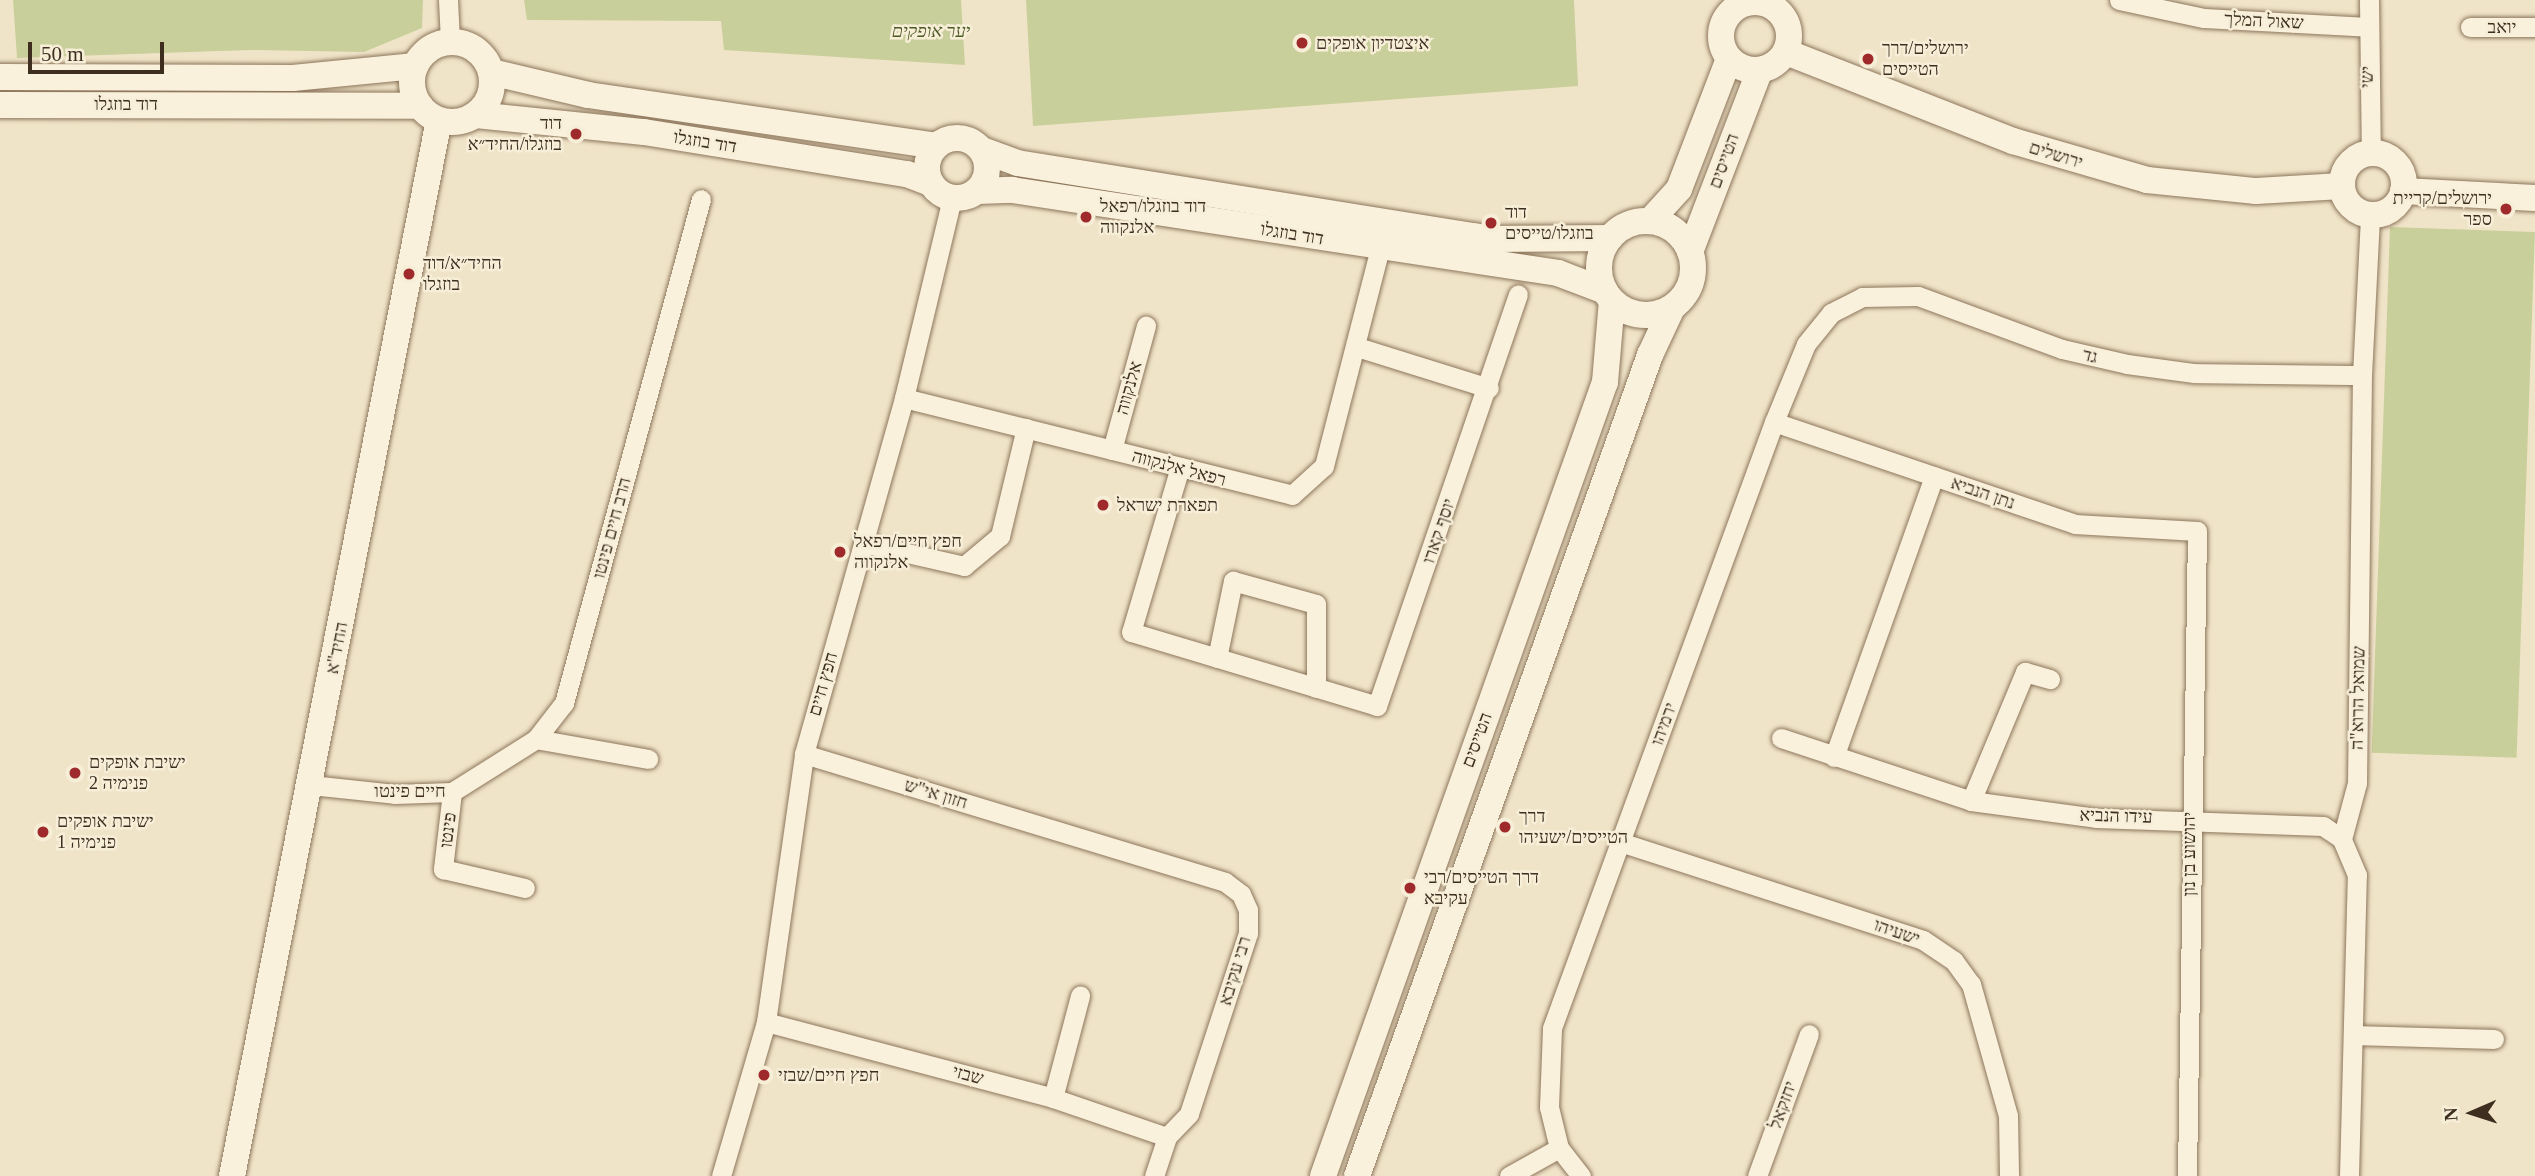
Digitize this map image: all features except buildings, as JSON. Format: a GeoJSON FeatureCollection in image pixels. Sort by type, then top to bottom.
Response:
{"type":"FeatureCollection","features":[{"type":"Feature","properties":{"kind":"street"},"geometry":{"type":"LineString","coordinates":[[448,0],[450,41]]}},
{"type":"Feature","properties":{"kind":"street","name":"שאול המלך"},"geometry":{"type":"LineString","coordinates":[[2119,0],[2368,27]]}},
{"type":"Feature","properties":{"kind":"street","name":"ישי"},"geometry":{"type":"LineString","coordinates":[[2369,0],[2371,153]]}},
{"type":"Feature","properties":{"kind":"street"},"geometry":{"type":"LineString","coordinates":[[1750,1],[1786,9],[1790,34],[1786,52],[1760,70],[1743,69],[1729,58],[1722,44],[1723,24],[1735,9],[1750,1]]}},
{"type":"Feature","properties":{"kind":"street","name":"יואב"},"geometry":{"type":"LineString","coordinates":[[2470,27],[2535,27]]}},
{"type":"Feature","properties":{"kind":"street"},"geometry":{"type":"LineString","coordinates":[[450,41],[476,49],[491,72],[490,96],[475,115],[457,122],[429,113],[412,84],[415,66],[426,51],[450,41]]}},
{"type":"Feature","properties":{"kind":"street","name":"ירושלים"},"geometry":{"type":"LineString","coordinates":[[1786,52],[2013,141],[2147,180],[2256,191],[2342,186]]}},
{"type":"Feature","properties":{"kind":"street","name":"הטייסים"},"geometry":{"type":"LineString","coordinates":[[1650,221],[1679,189],[1729,58]]}},
{"type":"Feature","properties":{"kind":"street","name":"דוד בוזגלו"},"geometry":{"type":"LineString","coordinates":[[0,77],[293,78],[415,66]]}},
{"type":"Feature","properties":{"kind":"street","name":"הטייסים"},"geometry":{"type":"LineString","coordinates":[[1690,252],[1760,70]]}},
{"type":"Feature","properties":{"kind":"street","name":"דוד בוזגלו"},"geometry":{"type":"LineString","coordinates":[[491,72],[588,95],[936,146]]}},
{"type":"Feature","properties":{"kind":"street","name":"דוד בוזגלו"},"geometry":{"type":"LineString","coordinates":[[0,105],[429,113]]}},
{"type":"Feature","properties":{"kind":"street","name":"החיד\"א"},"geometry":{"type":"LineString","coordinates":[[232,1176],[311,785],[429,113]]}},
{"type":"Feature","properties":{"kind":"street","name":"דוד בוזגלו"},"geometry":{"type":"LineString","coordinates":[[475,115],[644,132],[907,174],[953,191],[1012,190],[1558,273],[1609,296]]}},
{"type":"Feature","properties":{"kind":"street"},"geometry":{"type":"LineString","coordinates":[[960,138],[982,150],[988,168],[953,191],[927,164],[936,146],[960,138]]}},
{"type":"Feature","properties":{"kind":"street","name":"דוד בוזגלו"},"geometry":{"type":"LineString","coordinates":[[982,150],[1017,163],[1494,239],[1610,238]]}},
{"type":"Feature","properties":{"kind":"street"},"geometry":{"type":"LineString","coordinates":[[2371,153],[2394,161],[2403,191],[2386,213],[2370,215],[2352,208],[2342,186],[2350,163],[2371,153]]}},
{"type":"Feature","properties":{"kind":"street","name":"חפץ חיים"},"geometry":{"type":"LineString","coordinates":[[721,1176],[766,1022],[804,754],[904,398],[953,191]]}},
{"type":"Feature","properties":{"kind":"street"},"geometry":{"type":"LineString","coordinates":[[2403,191],[2535,198]]}},
{"type":"Feature","properties":{"kind":"street","name":"הרב חיים פינטו"},"geometry":{"type":"LineString","coordinates":[[536,739],[564,703],[701,199]]}},
{"type":"Feature","properties":{"kind":"street","name":"שמואל הרוא\"ה"},"geometry":{"type":"LineString","coordinates":[[2342,839],[2357,783],[2362,375],[2370,215]]}},
{"type":"Feature","properties":{"kind":"street"},"geometry":{"type":"LineString","coordinates":[[1650,221],[1670,228],[1690,252],[1691,283],[1672,308],[1647,315],[1609,296],[1600,258],[1610,238],[1628,225],[1650,221]]}},
{"type":"Feature","properties":{"kind":"street","name":"רפאל אלנקווה"},"geometry":{"type":"LineString","coordinates":[[904,398],[1269,492],[1292,495],[1310,484],[1324,466],[1357,347],[1380,248]]}},
{"type":"Feature","properties":{"kind":"street","name":"יוסף קארו"},"geometry":{"type":"LineString","coordinates":[[1180,467],[1131,632],[1377,706],[1489,388],[1518,295]]}},
{"type":"Feature","properties":{"kind":"street","name":"הטייסים"},"geometry":{"type":"LineString","coordinates":[[1323,1176],[1605,382],[1609,296]]}},
{"type":"Feature","properties":{"kind":"street","name":"גד"},"geometry":{"type":"LineString","coordinates":[[1831,313],[1862,298],[1918,296],[2062,349],[2127,364],[2194,373],[2362,375]]}},
{"type":"Feature","properties":{"kind":"street","name":"הטייסים"},"geometry":{"type":"LineString","coordinates":[[1357,1176],[1650,355],[1672,308]]}},
{"type":"Feature","properties":{"kind":"street","name":"ירמיהו"},"geometry":{"type":"LineString","coordinates":[[1581,1176],[1559,1148],[1549,1107],[1552,1028],[1774,422],[1806,344],[1831,313]]}},
{"type":"Feature","properties":{"kind":"street","name":"אלנקווה"},"geometry":{"type":"LineString","coordinates":[[1112,450],[1146,326]]}},
{"type":"Feature","properties":{"kind":"street"},"geometry":{"type":"LineString","coordinates":[[1357,347],[1489,388]]}},
{"type":"Feature","properties":{"kind":"street","name":"נתן הנביא"},"geometry":{"type":"LineString","coordinates":[[1774,422],[2075,524],[2197,531]]}},
{"type":"Feature","properties":{"kind":"street"},"geometry":{"type":"LineString","coordinates":[[863,543],[964,566],[1000,536],[1026,428]]}},
{"type":"Feature","properties":{"kind":"street"},"geometry":{"type":"LineString","coordinates":[[1834,757],[1934,476]]}},
{"type":"Feature","properties":{"kind":"street","name":"יהושוע בן נון"},"geometry":{"type":"LineString","coordinates":[[2187,1176],[2189,818],[2197,531]]}},
{"type":"Feature","properties":{"kind":"street"},"geometry":{"type":"LineString","coordinates":[[1217,658],[1233,581],[1317,604],[1316,688]]}},
{"type":"Feature","properties":{"kind":"street"},"geometry":{"type":"LineString","coordinates":[[1971,801],[2025,672],[2050,679]]}},
{"type":"Feature","properties":{"kind":"street","name":"עידו הנביא"},"geometry":{"type":"LineString","coordinates":[[1781,738],[1971,801],[2096,818],[2189,818],[2323,826],[2342,839]]}},
{"type":"Feature","properties":{"kind":"street"},"geometry":{"type":"LineString","coordinates":[[536,739],[648,759]]}},
{"type":"Feature","properties":{"kind":"street","name":"חיים פינטו"},"geometry":{"type":"LineString","coordinates":[[311,785],[396,794],[452,792],[536,739]]}},
{"type":"Feature","properties":{"kind":"street","name":"חזון אי\"ש"},"geometry":{"type":"LineString","coordinates":[[804,754],[1068,834]]}},
{"type":"Feature","properties":{"kind":"street","name":"פינטו"},"geometry":{"type":"LineString","coordinates":[[452,792],[443,869],[525,888]]}},
{"type":"Feature","properties":{"kind":"street","name":"רבי עקיבא"},"geometry":{"type":"LineString","coordinates":[[1068,834],[1225,882],[1241,894],[1248,910],[1248,933],[1189,1114],[1167,1137],[1154,1176]]}},
{"type":"Feature","properties":{"kind":"street"},"geometry":{"type":"LineString","coordinates":[[2342,839],[2357,875],[2349,1176]]}},
{"type":"Feature","properties":{"kind":"street","name":"ישעיהו"},"geometry":{"type":"LineString","coordinates":[[1620,842],[1923,940],[1954,961],[1970,984],[2008,1116],[2009,1176]]}},
{"type":"Feature","properties":{"kind":"street"},"geometry":{"type":"LineString","coordinates":[[1053,1098],[1080,996]]}},
{"type":"Feature","properties":{"kind":"street","name":"שבזי"},"geometry":{"type":"LineString","coordinates":[[766,1022],[1053,1098],[1167,1137]]}},
{"type":"Feature","properties":{"kind":"street","name":"יחזקאל"},"geometry":{"type":"LineString","coordinates":[[1757,1176],[1809,1034]]}},
{"type":"Feature","properties":{"kind":"street"},"geometry":{"type":"LineString","coordinates":[[2353,1035],[2494,1040]]}},
{"type":"Feature","properties":{"kind":"street"},"geometry":{"type":"LineString","coordinates":[[1509,1176],[1559,1148]]}},
{"type":"Feature","properties":{"kind":"green space"},"geometry":{"type":"Polygon","coordinates":[[[13,0],[423,0],[422,28],[364,52],[249,50],[17,58],[13,0]]]}},
{"type":"Feature","properties":{"kind":"green space","name":"יער אופקים"},"geometry":{"type":"Polygon","coordinates":[[[524,0],[961,0],[965,65],[724,50],[721,21],[527,20],[524,0]]]}},
{"type":"Feature","properties":{"kind":"green space","name":"איצטדיון אופקים"},"geometry":{"type":"Polygon","coordinates":[[[1026,0],[1574,0],[1578,86],[1033,126],[1026,0]]]}},
{"type":"Feature","properties":{"kind":"green space"},"geometry":{"type":"Polygon","coordinates":[[[2390,227],[2535,232],[2517,758],[2372,753],[2390,227]]]}},
{"type":"Feature","properties":{"kind":"place","name":"איצטדיון אופקים"},"geometry":{"type":"Point","coordinates":[1302,43]}},
{"type":"Feature","properties":{"kind":"place","name":"ירושלים/דרך הטייסים"},"geometry":{"type":"Point","coordinates":[1868,59]}},
{"type":"Feature","properties":{"kind":"place","name":"דוד בוזגלו/החיד״א"},"geometry":{"type":"Point","coordinates":[576,134]}},
{"type":"Feature","properties":{"kind":"place","name":"ירושלים/קריית ספר"},"geometry":{"type":"Point","coordinates":[2506,209]}},
{"type":"Feature","properties":{"kind":"place","name":"דוד בוזגלו/רפאל אלנקווה"},"geometry":{"type":"Point","coordinates":[1086,217]}},
{"type":"Feature","properties":{"kind":"place","name":"דוד בוזגלו/טייסים"},"geometry":{"type":"Point","coordinates":[1491,223]}},
{"type":"Feature","properties":{"kind":"place","name":"החיד״א/דוד בוזגלו"},"geometry":{"type":"Point","coordinates":[409,274]}},
{"type":"Feature","properties":{"kind":"place","name":"תפארת ישראל"},"geometry":{"type":"Point","coordinates":[1103,505]}},
{"type":"Feature","properties":{"kind":"place","name":"חפץ חיים/רפאל אלנקווה"},"geometry":{"type":"Point","coordinates":[840,552]}},
{"type":"Feature","properties":{"kind":"place","name":"ישיבת אופקים פנימיה 2"},"geometry":{"type":"Point","coordinates":[75,773]}},
{"type":"Feature","properties":{"kind":"place","name":"דרך הטייסים/ישעיהו"},"geometry":{"type":"Point","coordinates":[1505,827]}},
{"type":"Feature","properties":{"kind":"place","name":"ישיבת אופקים פנימיה 1"},"geometry":{"type":"Point","coordinates":[43,832]}},
{"type":"Feature","properties":{"kind":"place","name":"דרך הטייסים/רבי עקיבא"},"geometry":{"type":"Point","coordinates":[1410,888]}},
{"type":"Feature","properties":{"kind":"place","name":"חפץ חיים/שבזי"},"geometry":{"type":"Point","coordinates":[764,1075]}}]}
